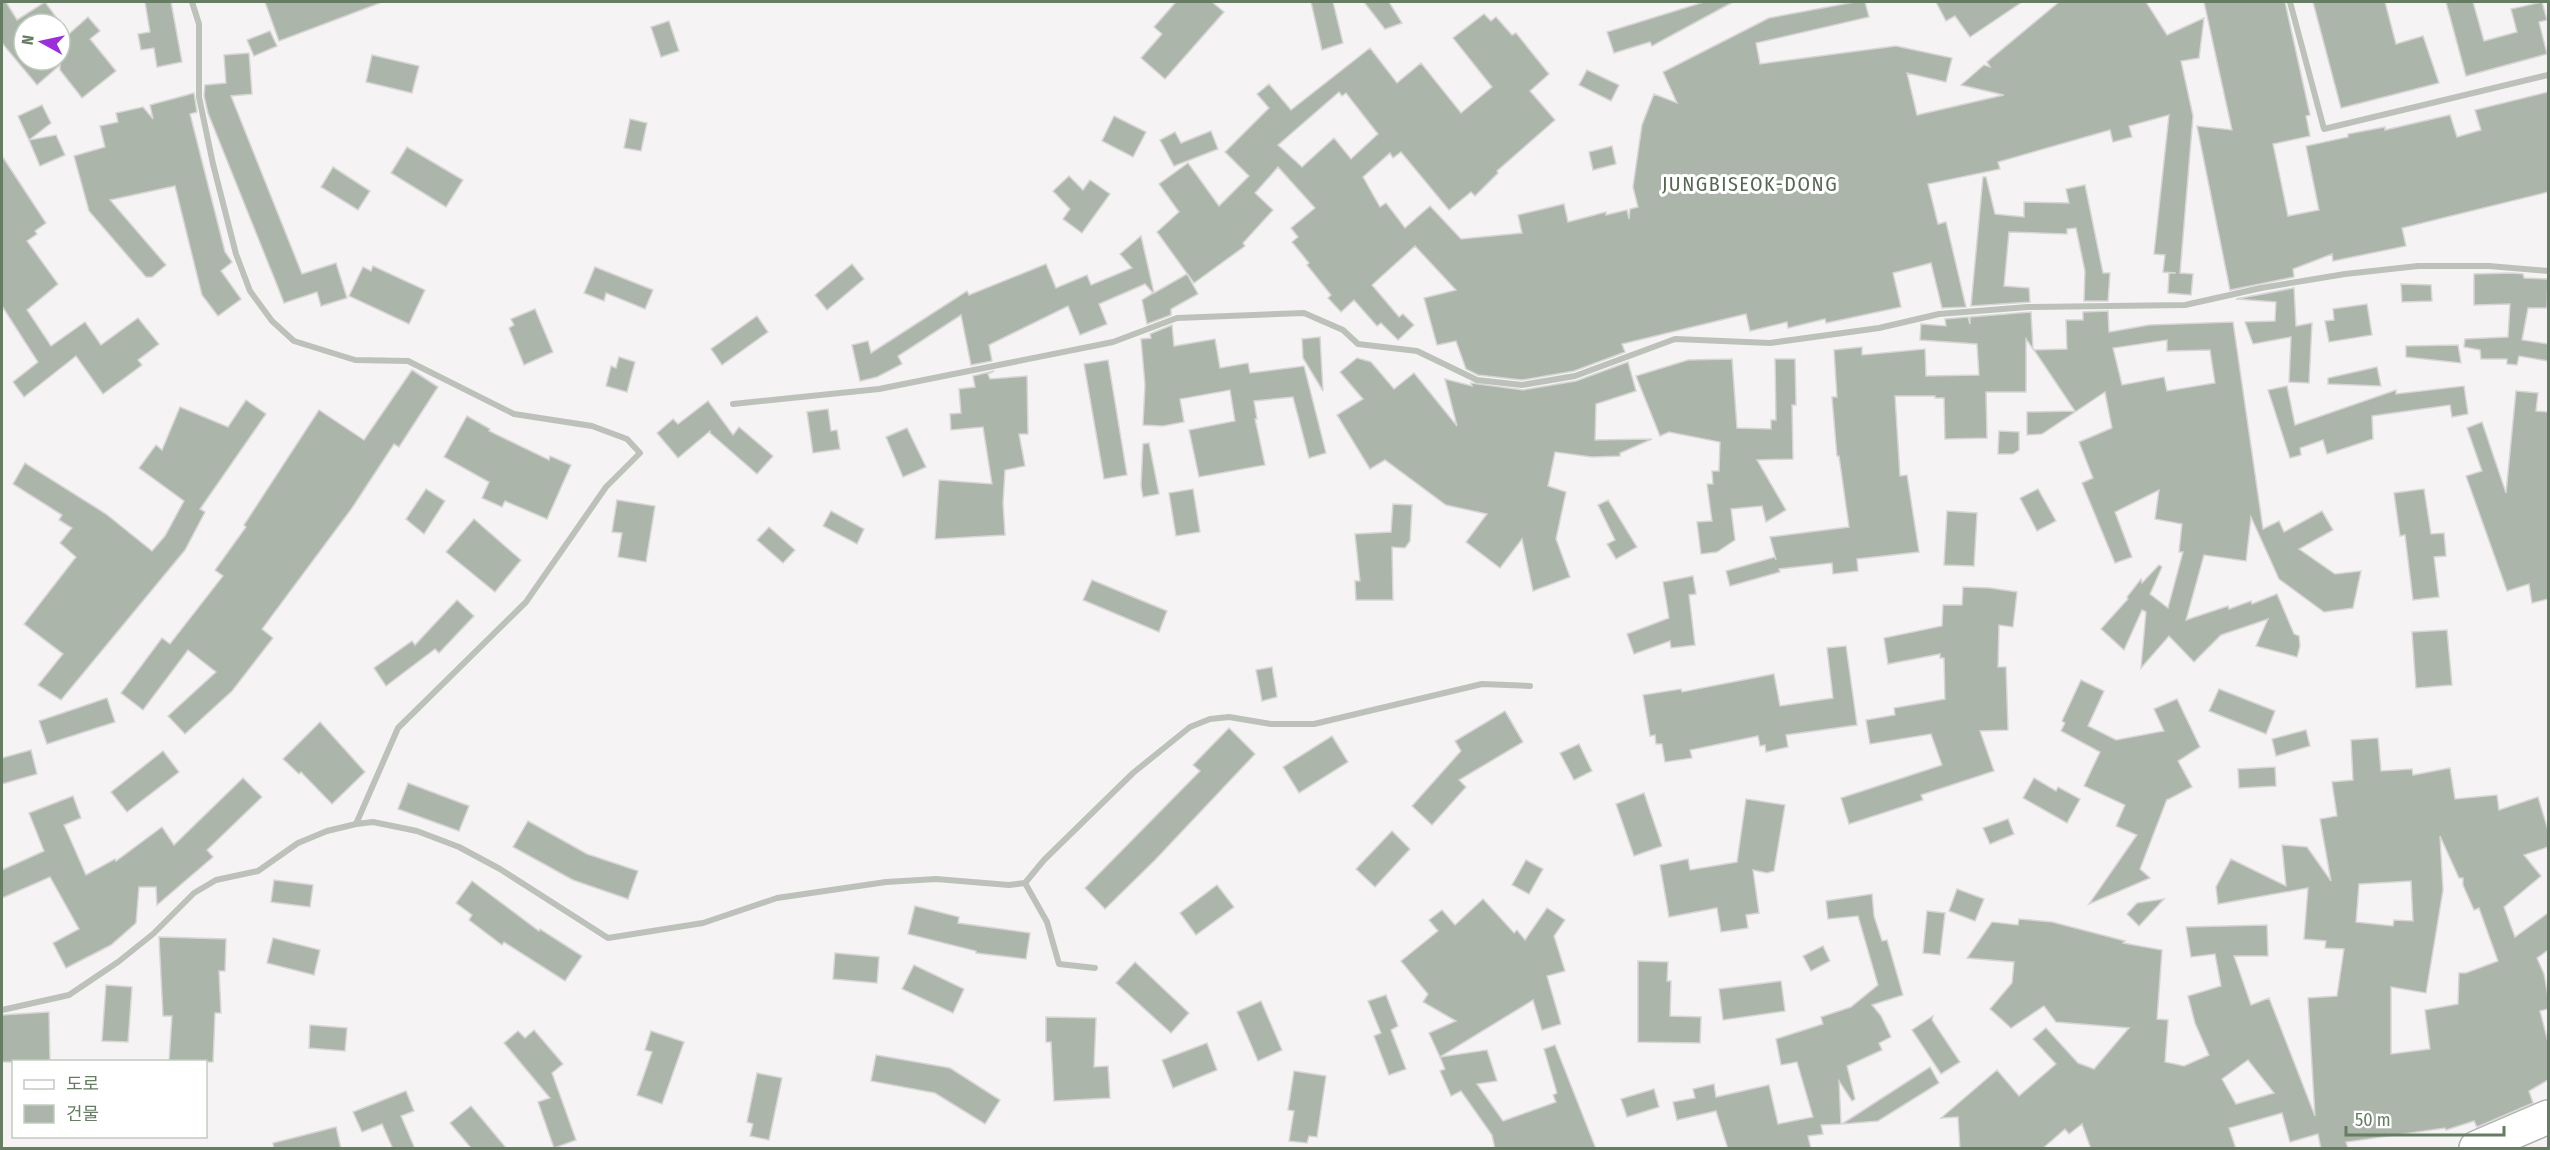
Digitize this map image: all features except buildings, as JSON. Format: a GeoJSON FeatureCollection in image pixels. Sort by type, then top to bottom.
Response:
{"type":"FeatureCollection","features":[{"type":"Feature","properties":{"kind":"main road"},"geometry":{"type":"LineString","coordinates":[[2476,1149],[2548,1117]]}},
{"type":"Feature","properties":{"kind":"street"},"geometry":{"type":"LineString","coordinates":[[192,2],[199,24],[199,97],[213,164],[236,254],[250,291],[272,321],[294,341],[355,360],[408,362],[514,414],[592,426],[627,440],[640,453],[606,487],[526,602],[398,728],[356,824]]}},
{"type":"Feature","properties":{"kind":"street"},"geometry":{"type":"LineString","coordinates":[[2290,2],[2324,129],[2548,75]]}},
{"type":"Feature","properties":{"kind":"street"},"geometry":{"type":"LineString","coordinates":[[733,404],[879,389],[1113,342],[1177,318],[1304,313],[1343,330],[1358,344],[1417,351],[1477,380],[1522,386],[1575,376],[1675,339],[1770,344],[1859,332],[1939,314],[2028,307],[2185,305],[2261,288],[2345,274],[2418,266],[2489,266],[2548,272]]}},
{"type":"Feature","properties":{"kind":"street"},"geometry":{"type":"LineString","coordinates":[[2,1010],[69,995],[118,962],[153,934],[194,894],[216,880],[258,871],[298,843],[327,831],[356,824],[373,822],[417,831],[459,847],[500,869],[608,938],[703,922],[777,898],[886,882],[936,879],[1009,885],[1025,883],[1044,860],[1133,773],[1190,727],[1210,719],[1229,717],[1271,724],[1314,724],[1482,684],[1530,686]]}},
{"type":"Feature","properties":{"kind":"street"},"geometry":{"type":"LineString","coordinates":[[1025,883],[1047,922],[1059,964],[1095,968]]}},
{"type":"Feature","properties":{"kind":"district","name":"JUNGBISEOK-DONG"},"geometry":{"type":"Point","coordinates":[1750,184]}}]}
